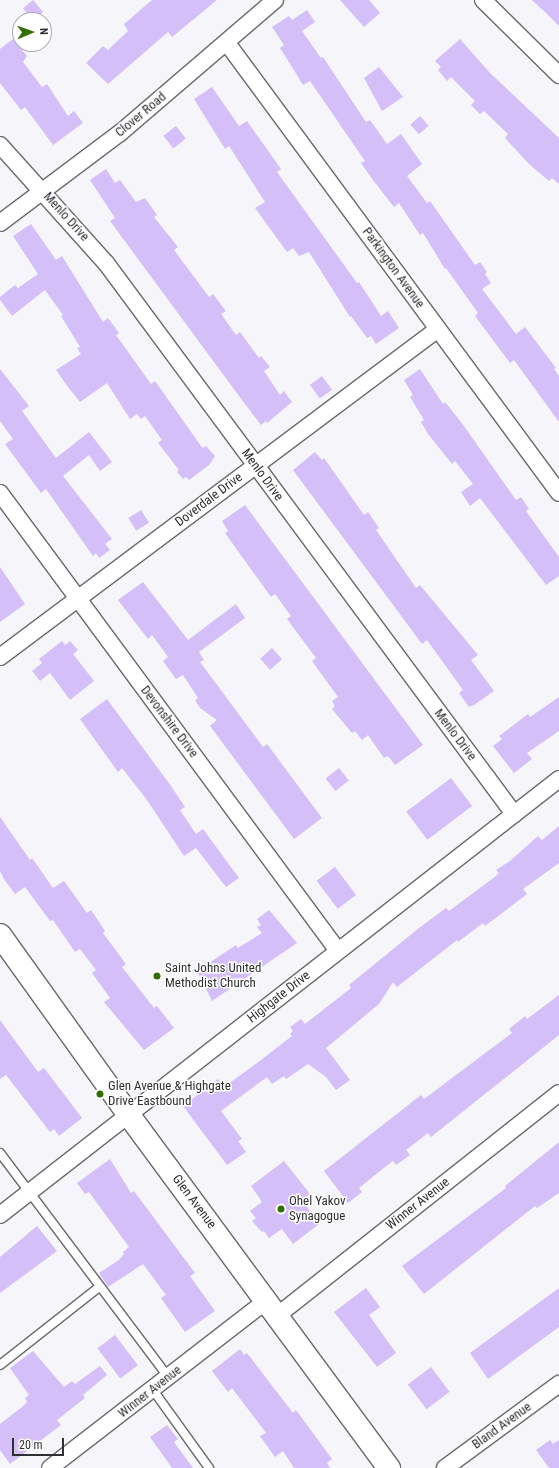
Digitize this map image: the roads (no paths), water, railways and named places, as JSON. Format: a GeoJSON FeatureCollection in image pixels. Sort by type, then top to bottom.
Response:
{"type":"FeatureCollection","features":[{"type":"Feature","properties":{"kind":"street","name":"Clover Road"},"geometry":{"type":"LineString","coordinates":[[0,223],[44,192],[109,142],[227,43],[275,0]]}},
{"type":"Feature","properties":{"kind":"street"},"geometry":{"type":"LineString","coordinates":[[483,0],[559,76]]}},
{"type":"Feature","properties":{"kind":"street","name":"Parkington Avenue"},"geometry":{"type":"LineString","coordinates":[[227,43],[559,493]]}},
{"type":"Feature","properties":{"kind":"street","name":"Menlo Drive"},"geometry":{"type":"LineString","coordinates":[[0,145],[44,192],[106,263],[514,814]]}},
{"type":"Feature","properties":{"kind":"street","name":"Doverdale Drive"},"geometry":{"type":"LineString","coordinates":[[0,657],[438,329]]}},
{"type":"Feature","properties":{"kind":"street","name":"Devonshire Drive"},"geometry":{"type":"LineString","coordinates":[[0,493],[338,951]]}},
{"type":"Feature","properties":{"kind":"street","name":"Highgate Drive"},"geometry":{"type":"LineString","coordinates":[[0,1215],[559,779]]}},
{"type":"Feature","properties":{"kind":"street","name":"Glen Avenue"},"geometry":{"type":"LineString","coordinates":[[0,935],[128,1114],[272,1307],[389,1468]]}},
{"type":"Feature","properties":{"kind":"street","name":"Winner Avenue"},"geometry":{"type":"LineString","coordinates":[[50,1468],[169,1378],[272,1307],[559,1093]]}},
{"type":"Feature","properties":{"kind":"street","name":"Bland Avenue"},"geometry":{"type":"LineString","coordinates":[[446,1468],[559,1384]]}},
{"type":"Feature","properties":{"kind":"lane"},"geometry":{"type":"LineString","coordinates":[[0,1153],[99,1287],[169,1378]]}},
{"type":"Feature","properties":{"kind":"lane"},"geometry":{"type":"LineString","coordinates":[[0,1364],[99,1287]]}},
{"type":"Feature","properties":{"kind":"lane"},"geometry":{"type":"LineString","coordinates":[[153,1390],[209,1468]]}},
{"type":"Feature","properties":{"kind":"place","name":"Saint Johns United Methodist Church"},"geometry":{"type":"Point","coordinates":[157,976]}},
{"type":"Feature","properties":{"kind":"place","name":"Glen Avenue & Highgate Drive Eastbound"},"geometry":{"type":"Point","coordinates":[100,1094]}},
{"type":"Feature","properties":{"kind":"place","name":"Ohel Yakov Synagogue"},"geometry":{"type":"Point","coordinates":[281,1209]}}]}
